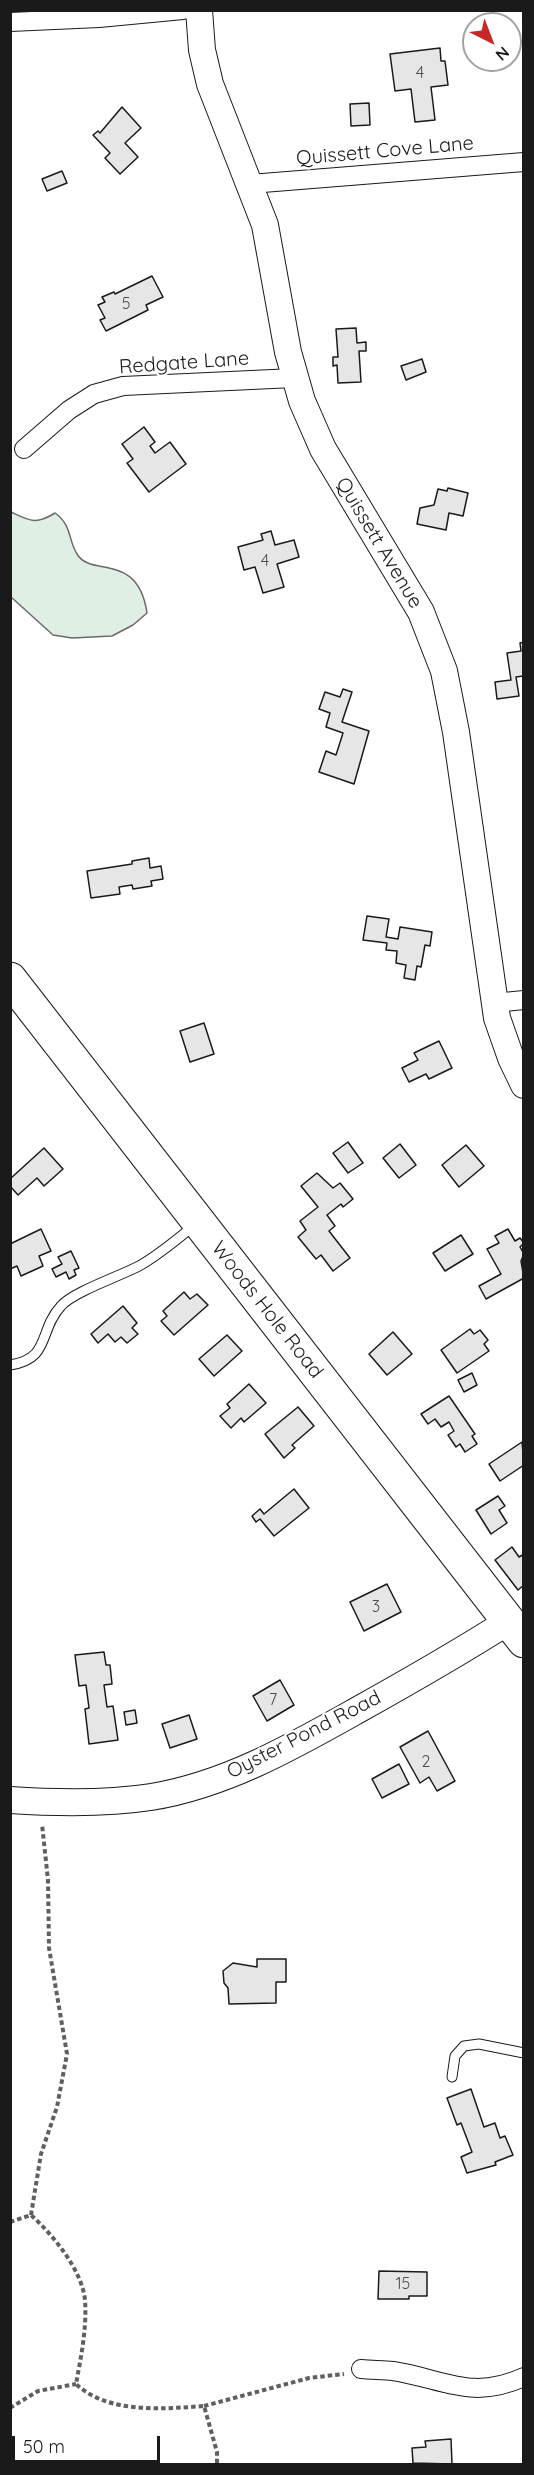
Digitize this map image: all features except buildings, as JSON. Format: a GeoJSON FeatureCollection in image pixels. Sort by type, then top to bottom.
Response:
{"type":"FeatureCollection","features":[{"type":"Feature","properties":{"kind":"highway","name":"Woods Hole Road"},"geometry":{"type":"LineString","coordinates":[[10,979],[519,1624]]}},
{"type":"Feature","properties":{"kind":"main road","name":"Quissett Avenue"},"geometry":{"type":"LineString","coordinates":[[199,10],[202,50],[210,84],[250,184],[268,241],[294,378],[323,449],[421,612],[444,671],[456,732],[494,1003],[506,1045],[524,1085]]}},
{"type":"Feature","properties":{"kind":"main road","name":"Oyster Pond Road"},"geometry":{"type":"LineString","coordinates":[[10,1800],[40,1802],[151,1797],[215,1780],[249,1766],[338,1721],[519,1624]]}},
{"type":"Feature","properties":{"kind":"street"},"geometry":{"type":"LineString","coordinates":[[10,22],[99,18],[183,10]]}},
{"type":"Feature","properties":{"kind":"street","name":"Quissett Cove Lane"},"geometry":{"type":"LineString","coordinates":[[250,184],[524,162]]}},
{"type":"Feature","properties":{"kind":"street","name":"Redgate Lane"},"geometry":{"type":"LineString","coordinates":[[24,449],[69,410],[94,394],[123,386],[294,378]]}},
{"type":"Feature","properties":{"kind":"street"},"geometry":{"type":"LineString","coordinates":[[494,1003],[524,1000]]}},
{"type":"Feature","properties":{"kind":"street"},"geometry":{"type":"LineString","coordinates":[[361,2369],[394,2371],[453,2387],[503,2386],[524,2377]]}},
{"type":"Feature","properties":{"kind":"lane"},"geometry":{"type":"LineString","coordinates":[[10,1365],[27,1362],[35,1357],[52,1317],[62,1304],[141,1264],[200,1222]]}},
{"type":"Feature","properties":{"kind":"lane"},"geometry":{"type":"LineString","coordinates":[[452,2077],[454,2056],[464,2046],[479,2044],[524,2053]]}},
{"type":"Feature","properties":{"kind":"path"},"geometry":{"type":"LineString","coordinates":[[31,2215],[41,2154],[57,2107],[67,2054],[49,1948],[48,1880],[40,1802]]}},
{"type":"Feature","properties":{"kind":"path"},"geometry":{"type":"LineString","coordinates":[[10,2222],[31,2215]]}},
{"type":"Feature","properties":{"kind":"path"},"geometry":{"type":"LineString","coordinates":[[31,2215],[63,2248],[85,2299],[81,2356],[76,2384]]}},
{"type":"Feature","properties":{"kind":"path"},"geometry":{"type":"LineString","coordinates":[[76,2384],[87,2394],[119,2404],[161,2409],[204,2406],[309,2378],[333,2377],[361,2369]]}},
{"type":"Feature","properties":{"kind":"path"},"geometry":{"type":"LineString","coordinates":[[10,2408],[38,2391],[76,2384]]}},
{"type":"Feature","properties":{"kind":"path"},"geometry":{"type":"LineString","coordinates":[[204,2406],[217,2452],[217,2464]]}},
{"type":"Feature","properties":{"kind":"green space"},"geometry":{"type":"Polygon","coordinates":[[[11,512],[33,520],[43,519],[55,513],[64,522],[74,549],[84,561],[125,573],[134,581],[142,594],[147,613],[133,625],[112,636],[72,638],[53,635],[11,597],[11,512]]]}}]}
